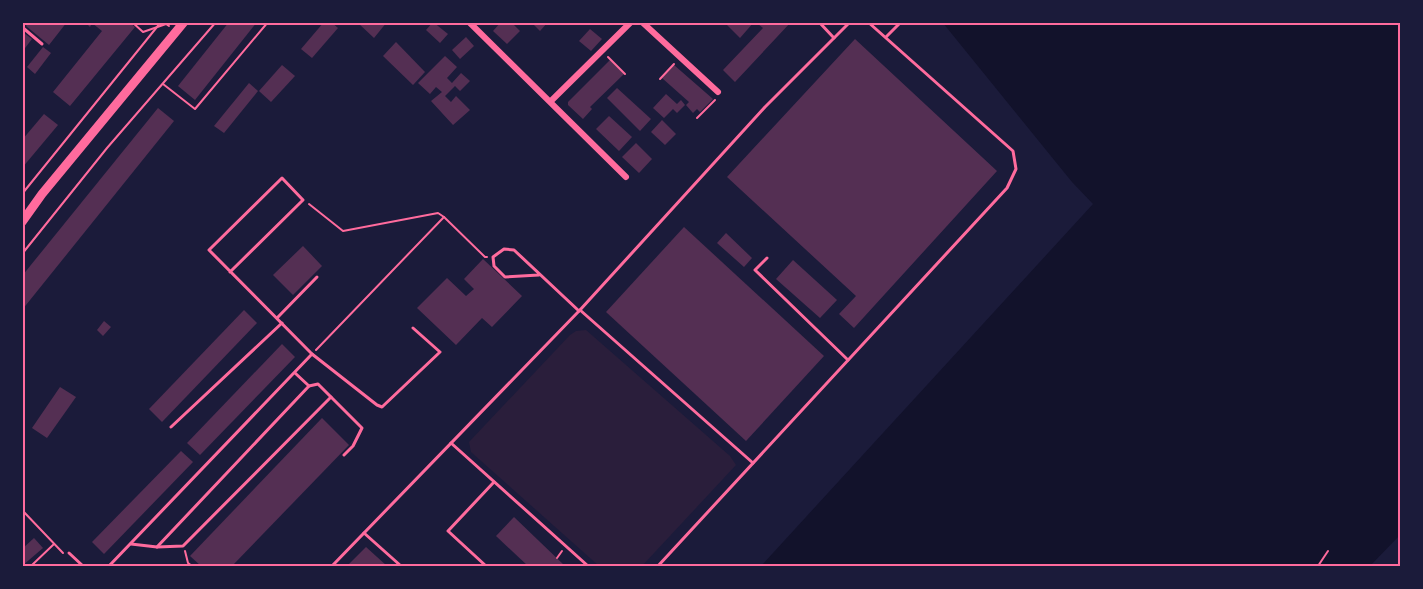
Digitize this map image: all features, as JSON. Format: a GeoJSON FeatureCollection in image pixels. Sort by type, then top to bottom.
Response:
{"type":"FeatureCollection","features":[{"type":"Feature","properties":{"kind":"main road"},"geometry":{"type":"LineString","coordinates":[[22,222],[184,22]]}},
{"type":"Feature","properties":{"kind":"street"},"geometry":{"type":"LineString","coordinates":[[469,22],[627,177]]}},
{"type":"Feature","properties":{"kind":"street"},"geometry":{"type":"LineString","coordinates":[[551,101],[631,22]]}},
{"type":"Feature","properties":{"kind":"street"},"geometry":{"type":"LineString","coordinates":[[642,22],[718,92]]}},
{"type":"Feature","properties":{"kind":"lane"},"geometry":{"type":"LineString","coordinates":[[819,22],[834,38]]}},
{"type":"Feature","properties":{"kind":"lane"},"geometry":{"type":"LineString","coordinates":[[332,567],[580,311],[765,107],[850,22]]}},
{"type":"Feature","properties":{"kind":"lane"},"geometry":{"type":"LineString","coordinates":[[658,567],[1007,188],[1016,169],[1013,151],[868,22]]}},
{"type":"Feature","properties":{"kind":"lane"},"geometry":{"type":"LineString","coordinates":[[886,37],[901,22]]}},
{"type":"Feature","properties":{"kind":"lane"},"geometry":{"type":"LineString","coordinates":[[22,27],[42,44]]}},
{"type":"Feature","properties":{"kind":"lane"},"geometry":{"type":"LineString","coordinates":[[230,272],[303,200],[282,178],[209,250],[230,272],[312,354],[376,405],[382,407],[440,352],[413,328]]}},
{"type":"Feature","properties":{"kind":"lane"},"geometry":{"type":"LineString","coordinates":[[539,275],[505,277],[494,266],[493,257],[504,249],[514,250],[539,275],[753,463]]}},
{"type":"Feature","properties":{"kind":"lane"},"geometry":{"type":"LineString","coordinates":[[767,258],[755,270],[848,360]]}},
{"type":"Feature","properties":{"kind":"lane"},"geometry":{"type":"LineString","coordinates":[[277,318],[317,277]]}},
{"type":"Feature","properties":{"kind":"lane"},"geometry":{"type":"LineString","coordinates":[[171,426],[282,323]]}},
{"type":"Feature","properties":{"kind":"lane"},"geometry":{"type":"LineString","coordinates":[[109,567],[312,354]]}},
{"type":"Feature","properties":{"kind":"lane"},"geometry":{"type":"LineString","coordinates":[[295,373],[309,386]]}},
{"type":"Feature","properties":{"kind":"lane"},"geometry":{"type":"LineString","coordinates":[[158,546],[309,386],[318,384],[363,428],[353,446],[344,455]]}},
{"type":"Feature","properties":{"kind":"lane"},"geometry":{"type":"LineString","coordinates":[[131,544],[183,546],[331,397]]}},
{"type":"Feature","properties":{"kind":"lane"},"geometry":{"type":"LineString","coordinates":[[451,443],[588,567]]}},
{"type":"Feature","properties":{"kind":"lane"},"geometry":{"type":"LineString","coordinates":[[486,567],[448,531],[494,482]]}},
{"type":"Feature","properties":{"kind":"lane"},"geometry":{"type":"LineString","coordinates":[[364,533],[401,567]]}},
{"type":"Feature","properties":{"kind":"lane"},"geometry":{"type":"LineString","coordinates":[[69,553],[83,567]]}},
{"type":"Feature","properties":{"kind":"path"},"geometry":{"type":"LineString","coordinates":[[132,22],[143,32],[166,24],[176,31]]}},
{"type":"Feature","properties":{"kind":"path"},"geometry":{"type":"LineString","coordinates":[[22,194],[161,22]]}},
{"type":"Feature","properties":{"kind":"path"},"geometry":{"type":"LineString","coordinates":[[22,254],[107,148],[216,22]]}},
{"type":"Feature","properties":{"kind":"path"},"geometry":{"type":"LineString","coordinates":[[163,84],[195,109],[268,22]]}},
{"type":"Feature","properties":{"kind":"path"},"geometry":{"type":"LineString","coordinates":[[602,51],[625,74]]}},
{"type":"Feature","properties":{"kind":"path"},"geometry":{"type":"LineString","coordinates":[[660,79],[681,58]]}},
{"type":"Feature","properties":{"kind":"path"},"geometry":{"type":"LineString","coordinates":[[697,118],[714,100],[718,92]]}},
{"type":"Feature","properties":{"kind":"path"},"geometry":{"type":"LineString","coordinates":[[303,200],[343,231],[438,213],[485,257],[493,257]]}},
{"type":"Feature","properties":{"kind":"path"},"geometry":{"type":"LineString","coordinates":[[312,354],[444,218]]}},
{"type":"Feature","properties":{"kind":"path"},"geometry":{"type":"LineString","coordinates":[[22,510],[61,552],[69,553]]}},
{"type":"Feature","properties":{"kind":"path"},"geometry":{"type":"LineString","coordinates":[[31,567],[54,544]]}},
{"type":"Feature","properties":{"kind":"path"},"geometry":{"type":"LineString","coordinates":[[183,546],[188,563],[192,567]]}},
{"type":"Feature","properties":{"kind":"path"},"geometry":{"type":"LineString","coordinates":[[1318,567],[1328,551]]}},
{"type":"Feature","properties":{"kind":"shaded area"},"geometry":{"type":"Polygon","coordinates":[[[943,23],[1400,23],[1400,535],[1370,566],[761,566],[1093,204],[1072,182],[943,23]]]}},
{"type":"Feature","properties":{"kind":"shaded area"},"geometry":{"type":"Polygon","coordinates":[[[586,330],[730,456],[736,465],[642,566],[599,566],[471,452],[469,442],[570,335],[576,331],[586,330]]]}},
{"type":"Feature","properties":{"kind":"building"},"geometry":{"type":"Polygon","coordinates":[[[29,22],[67,22],[49,45],[26,26],[29,22]]]}},
{"type":"Feature","properties":{"kind":"building"},"geometry":{"type":"Polygon","coordinates":[[[85,22],[129,22],[135,27],[70,106],[53,92],[102,31],[92,23],[90,27],[85,22]]]}},
{"type":"Feature","properties":{"kind":"building"},"geometry":{"type":"Polygon","coordinates":[[[229,22],[257,22],[195,100],[178,86],[229,22]]]}},
{"type":"Feature","properties":{"kind":"building"},"geometry":{"type":"Polygon","coordinates":[[[324,22],[331,22],[338,28],[312,58],[301,49],[324,22]]]}},
{"type":"Feature","properties":{"kind":"building"},"geometry":{"type":"Polygon","coordinates":[[[357,22],[387,22],[374,38],[357,22]]]}},
{"type":"Feature","properties":{"kind":"building"},"geometry":{"type":"Polygon","coordinates":[[[433,22],[448,34],[440,43],[426,30],[433,22]]]}},
{"type":"Feature","properties":{"kind":"building"},"geometry":{"type":"Polygon","coordinates":[[[501,22],[511,22],[520,31],[507,44],[493,31],[501,22]]]}},
{"type":"Feature","properties":{"kind":"building"},"geometry":{"type":"Polygon","coordinates":[[[531,22],[548,22],[540,31],[531,22]]]}},
{"type":"Feature","properties":{"kind":"building"},"geometry":{"type":"Polygon","coordinates":[[[724,22],[754,22],[740,38],[724,22]]]}},
{"type":"Feature","properties":{"kind":"building"},"geometry":{"type":"Polygon","coordinates":[[[759,22],[791,22],[735,82],[723,70],[763,28],[758,24],[759,22]]]}},
{"type":"Feature","properties":{"kind":"building"},"geometry":{"type":"Polygon","coordinates":[[[590,29],[602,39],[591,51],[579,41],[590,29]]]}},
{"type":"Feature","properties":{"kind":"building"},"geometry":{"type":"Polygon","coordinates":[[[24,33],[32,39],[22,52],[22,35],[24,33]]]}},
{"type":"Feature","properties":{"kind":"building"},"geometry":{"type":"Polygon","coordinates":[[[466,37],[474,46],[460,59],[452,50],[466,37]]]}},
{"type":"Feature","properties":{"kind":"building"},"geometry":{"type":"Polygon","coordinates":[[[855,39],[997,171],[854,328],[839,314],[856,296],[727,177],[855,39]]]}},
{"type":"Feature","properties":{"kind":"building"},"geometry":{"type":"Polygon","coordinates":[[[396,42],[425,72],[413,85],[383,56],[396,42]]]}},
{"type":"Feature","properties":{"kind":"building"},"geometry":{"type":"Polygon","coordinates":[[[43,47],[51,53],[35,74],[27,67],[43,47]]]}},
{"type":"Feature","properties":{"kind":"building"},"geometry":{"type":"Polygon","coordinates":[[[445,56],[457,67],[447,78],[452,83],[461,73],[470,81],[460,91],[455,86],[445,96],[451,102],[456,96],[470,110],[453,125],[431,101],[442,92],[436,87],[430,94],[418,83],[445,56]]]}},
{"type":"Feature","properties":{"kind":"building"},"geometry":{"type":"Polygon","coordinates":[[[610,60],[624,74],[590,107],[592,109],[583,119],[568,105],[568,102],[610,60]]]}},
{"type":"Feature","properties":{"kind":"building"},"geometry":{"type":"Polygon","coordinates":[[[282,65],[295,76],[271,102],[259,91],[282,65]]]}},
{"type":"Feature","properties":{"kind":"building"},"geometry":{"type":"Polygon","coordinates":[[[674,65],[713,99],[700,112],[697,109],[693,113],[686,105],[689,102],[662,78],[674,65]]]}},
{"type":"Feature","properties":{"kind":"building"},"geometry":{"type":"Polygon","coordinates":[[[249,83],[258,91],[224,133],[214,126],[249,83]]]}},
{"type":"Feature","properties":{"kind":"building"},"geometry":{"type":"Polygon","coordinates":[[[617,88],[651,119],[640,131],[607,98],[617,88]]]}},
{"type":"Feature","properties":{"kind":"building"},"geometry":{"type":"Polygon","coordinates":[[[666,94],[677,104],[681,100],[685,105],[677,113],[673,109],[664,118],[653,108],[666,94]]]}},
{"type":"Feature","properties":{"kind":"building"},"geometry":{"type":"Polygon","coordinates":[[[158,108],[174,121],[22,310],[22,276],[158,108]]]}},
{"type":"Feature","properties":{"kind":"building"},"geometry":{"type":"Polygon","coordinates":[[[44,114],[58,125],[22,168],[22,140],[44,114]]]}},
{"type":"Feature","properties":{"kind":"building"},"geometry":{"type":"Polygon","coordinates":[[[609,116],[632,137],[619,151],[596,129],[609,116]]]}},
{"type":"Feature","properties":{"kind":"building"},"geometry":{"type":"Polygon","coordinates":[[[662,120],[676,134],[665,145],[651,132],[662,120]]]}},
{"type":"Feature","properties":{"kind":"building"},"geometry":{"type":"Polygon","coordinates":[[[636,143],[652,159],[639,173],[622,157],[636,143]]]}},
{"type":"Feature","properties":{"kind":"building"},"geometry":{"type":"Polygon","coordinates":[[[684,227],[824,356],[746,441],[606,312],[684,227]]]}},
{"type":"Feature","properties":{"kind":"building"},"geometry":{"type":"Polygon","coordinates":[[[726,233],[752,258],[744,267],[717,243],[726,233]]]}},
{"type":"Feature","properties":{"kind":"building"},"geometry":{"type":"Polygon","coordinates":[[[303,246],[322,266],[293,295],[273,275],[303,246]]]}},
{"type":"Feature","properties":{"kind":"building"},"geometry":{"type":"Polygon","coordinates":[[[483,259],[522,296],[492,327],[482,318],[456,345],[417,308],[447,278],[466,296],[474,289],[464,279],[483,259]]]}},
{"type":"Feature","properties":{"kind":"building"},"geometry":{"type":"Polygon","coordinates":[[[793,260],[837,300],[820,318],[776,279],[793,260]]]}},
{"type":"Feature","properties":{"kind":"building"},"geometry":{"type":"Polygon","coordinates":[[[244,310],[257,323],[162,422],[149,409],[244,310]]]}},
{"type":"Feature","properties":{"kind":"building"},"geometry":{"type":"Polygon","coordinates":[[[104,321],[111,327],[103,336],[97,330],[104,321]]]}},
{"type":"Feature","properties":{"kind":"building"},"geometry":{"type":"Polygon","coordinates":[[[282,344],[295,357],[200,455],[187,443],[282,344]]]}},
{"type":"Feature","properties":{"kind":"building"},"geometry":{"type":"Polygon","coordinates":[[[60,387],[76,397],[47,438],[32,428],[60,387]]]}},
{"type":"Feature","properties":{"kind":"building"},"geometry":{"type":"Polygon","coordinates":[[[322,418],[349,445],[232,566],[201,566],[190,556],[322,418]]]}},
{"type":"Feature","properties":{"kind":"building"},"geometry":{"type":"Polygon","coordinates":[[[181,451],[193,462],[104,554],[92,542],[181,451]]]}},
{"type":"Feature","properties":{"kind":"building"},"geometry":{"type":"Polygon","coordinates":[[[514,517],[565,566],[528,566],[496,536],[514,517]]]}},
{"type":"Feature","properties":{"kind":"building"},"geometry":{"type":"Polygon","coordinates":[[[34,538],[43,548],[22,566],[22,549],[34,538]]]}},
{"type":"Feature","properties":{"kind":"building"},"geometry":{"type":"Polygon","coordinates":[[[366,547],[387,566],[347,566],[366,547]]]}}]}
